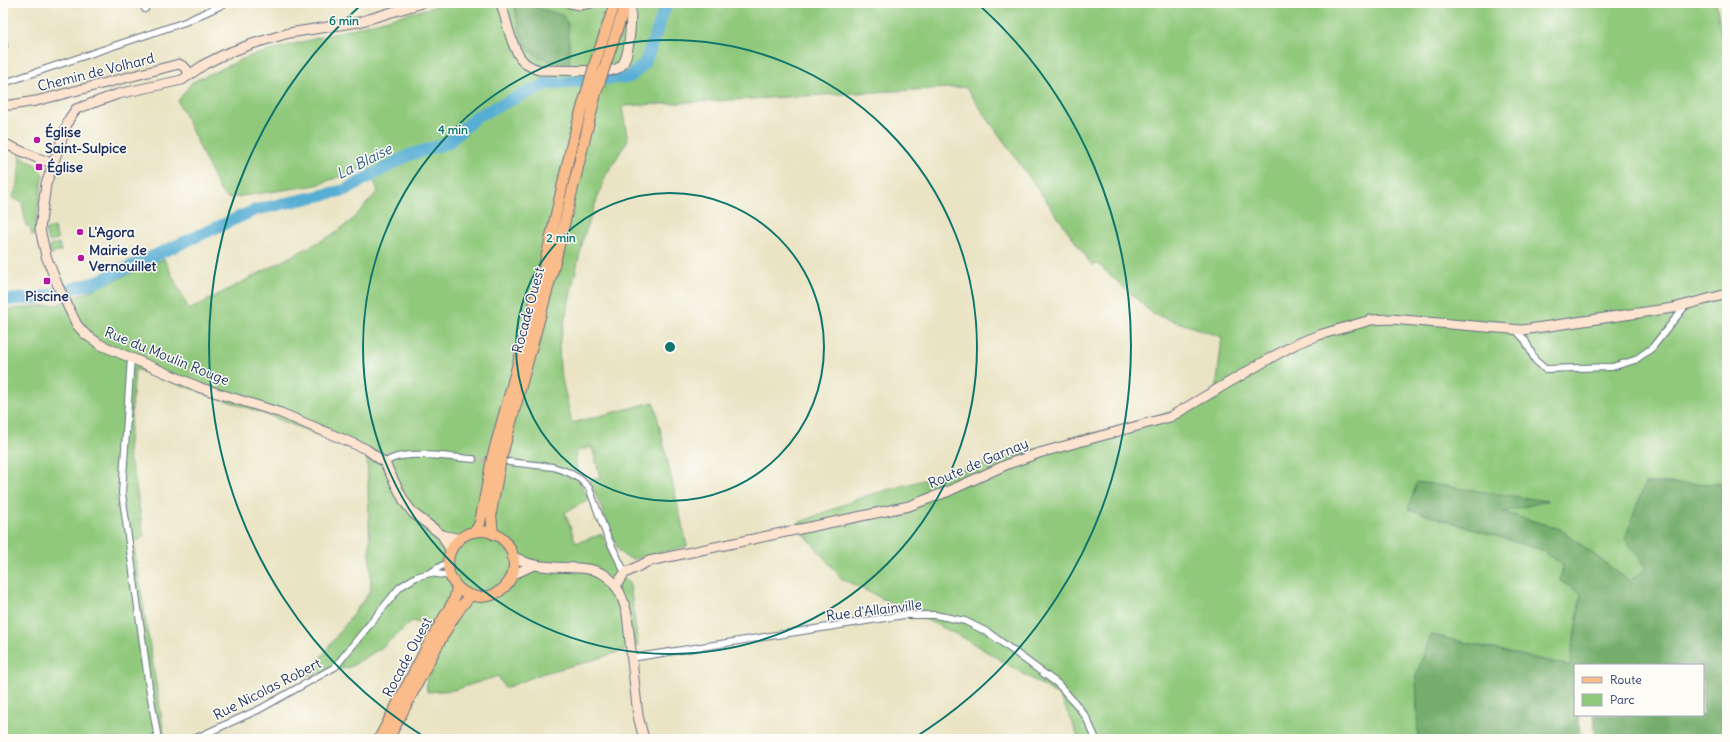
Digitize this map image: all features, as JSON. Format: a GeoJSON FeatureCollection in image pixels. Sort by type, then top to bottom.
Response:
{"type":"FeatureCollection","features":[{"type":"Feature","properties":{"kind":"main road","name":"Rocade Ouest"},"geometry":{"type":"LineString","coordinates":[[493,534],[491,521],[492,506],[501,459],[552,273],[591,94],[615,3]]}},
{"type":"Feature","properties":{"kind":"main road","name":"Rocade Ouest"},"geometry":{"type":"LineString","coordinates":[[600,63],[626,3]]}},
{"type":"Feature","properties":{"kind":"main road","name":"Rocade Ouest"},"geometry":{"type":"LineString","coordinates":[[475,532],[480,523],[492,458],[542,276],[572,143],[591,94]]}},
{"type":"Feature","properties":{"kind":"main road"},"geometry":{"type":"LineString","coordinates":[[475,532],[493,534],[505,543],[512,556],[512,575],[504,587],[492,595],[485,597],[471,595],[457,587],[450,576],[448,562],[451,551],[460,539],[475,532]]}},
{"type":"Feature","properties":{"kind":"main road","name":"Rocade Ouest"},"geometry":{"type":"LineString","coordinates":[[379,739],[430,641],[454,600],[457,587]]}},
{"type":"Feature","properties":{"kind":"main road","name":"Rocade Ouest"},"geometry":{"type":"LineString","coordinates":[[388,739],[427,663],[451,621],[460,607],[471,595]]}},
{"type":"Feature","properties":{"kind":"street"},"geometry":{"type":"LineString","coordinates":[[3,81],[7,82],[42,71],[185,22],[213,6],[226,3]]}},
{"type":"Feature","properties":{"kind":"street","name":"Chemin de Volhard"},"geometry":{"type":"LineString","coordinates":[[52,163],[69,118],[76,109],[118,94],[182,80],[205,64],[225,54],[252,44],[289,33],[359,22],[422,3]]}},
{"type":"Feature","properties":{"kind":"street"},"geometry":{"type":"LineString","coordinates":[[501,3],[516,50],[522,61],[530,67],[539,70],[615,70],[622,65],[625,59],[629,37],[632,3]]}},
{"type":"Feature","properties":{"kind":"street"},"geometry":{"type":"LineString","coordinates":[[570,3],[580,5],[591,3]]}},
{"type":"Feature","properties":{"kind":"street","name":"Chemin de Volhard"},"geometry":{"type":"LineString","coordinates":[[3,105],[36,101],[180,64],[185,66],[189,75]]}},
{"type":"Feature","properties":{"kind":"street"},"geometry":{"type":"LineString","coordinates":[[3,143],[52,163]]}},
{"type":"Feature","properties":{"kind":"street","name":"Rue du Moulin Rouge"},"geometry":{"type":"LineString","coordinates":[[52,163],[46,184],[40,229],[46,256],[58,286],[77,326],[85,334],[101,345],[202,388],[297,419],[366,449],[385,463],[404,501],[413,513],[442,535],[451,551]]}},
{"type":"Feature","properties":{"kind":"street","name":"Route de Garnay"},"geometry":{"type":"LineString","coordinates":[[615,586],[625,573],[649,562],[909,506],[949,491],[1008,464],[1039,453],[1170,417],[1296,344],[1341,327],[1371,320],[1391,319],[1516,330],[1674,308],[1727,294]]}},
{"type":"Feature","properties":{"kind":"street"},"geometry":{"type":"LineString","coordinates":[[1516,330],[1524,340],[1535,360],[1545,369],[1612,367],[1635,360],[1652,348],[1686,305]]}},
{"type":"Feature","properties":{"kind":"street"},"geometry":{"type":"LineString","coordinates":[[131,357],[122,493],[149,687],[158,739]]}},
{"type":"Feature","properties":{"kind":"street"},"geometry":{"type":"LineString","coordinates":[[385,463],[392,458],[405,455],[473,459]]}},
{"type":"Feature","properties":{"kind":"street"},"geometry":{"type":"LineString","coordinates":[[509,462],[553,467],[568,472],[585,484],[589,488],[608,536],[625,573]]}},
{"type":"Feature","properties":{"kind":"street","name":"Rue du Moulin Rouge"},"geometry":{"type":"LineString","coordinates":[[442,535],[460,539]]}},
{"type":"Feature","properties":{"kind":"street"},"geometry":{"type":"LineString","coordinates":[[512,556],[534,565],[588,568],[604,576],[615,586],[623,600],[627,614],[638,716],[644,739]]}},
{"type":"Feature","properties":{"kind":"street","name":"Rue Nicolas Robert"},"geometry":{"type":"LineString","coordinates":[[194,739],[260,709],[335,667],[400,587],[416,577],[430,573],[448,562]]}},
{"type":"Feature","properties":{"kind":"street"},"geometry":{"type":"LineString","coordinates":[[512,575],[534,565]]}},
{"type":"Feature","properties":{"kind":"street","name":"Rue Nicolas Robert"},"geometry":{"type":"LineString","coordinates":[[430,573],[450,576]]}},
{"type":"Feature","properties":{"kind":"street","name":"Rue d'Allainville"},"geometry":{"type":"LineString","coordinates":[[631,658],[904,615],[935,615],[965,622],[989,633],[1058,684],[1086,717],[1096,739]]}},
{"type":"Feature","properties":{"kind":"green space"},"geometry":{"type":"Polygon","coordinates":[[[448,3],[1716,3],[1727,65],[1727,484],[1645,483],[1647,568],[1629,581],[1560,529],[1502,512],[1546,501],[1408,509],[1542,550],[1563,565],[1560,581],[1581,592],[1570,666],[1431,635],[1416,676],[1418,739],[1079,739],[1060,696],[964,638],[842,579],[796,524],[865,496],[1215,400],[1222,337],[1153,314],[1098,264],[1092,265],[965,87],[624,106],[622,108],[628,140],[606,175],[584,235],[559,345],[560,370],[572,423],[654,402],[687,546],[634,559],[628,558],[622,554],[617,547],[590,480],[600,477],[592,447],[577,451],[576,458],[578,477],[589,500],[565,512],[576,543],[602,534],[618,569],[630,585],[638,646],[544,673],[505,688],[498,676],[454,690],[427,692],[423,624],[412,621],[381,648],[350,667],[307,676],[371,590],[367,454],[262,413],[135,369],[128,455],[134,474],[144,537],[133,542],[165,739],[3,739],[3,310],[59,304],[164,259],[189,310],[334,234],[353,219],[378,191],[367,166],[317,185],[228,198],[220,191],[178,101],[192,82],[250,56],[448,3]]]}},
{"type":"Feature","properties":{"kind":"green space"},"geometry":{"type":"Polygon","coordinates":[[[514,3],[531,3],[534,7],[562,15],[568,24],[570,65],[542,58],[527,48],[520,31],[514,3]]]}},
{"type":"Feature","properties":{"kind":"green space"},"geometry":{"type":"Polygon","coordinates":[[[20,155],[37,166],[43,175],[34,235],[32,236],[30,226],[26,226],[22,202],[12,198],[18,184],[20,155]]]}},
{"type":"Feature","properties":{"kind":"green space"},"geometry":{"type":"Polygon","coordinates":[[[54,227],[58,239],[50,242],[45,231],[46,229],[54,227]]]}},
{"type":"Feature","properties":{"kind":"green space"},"geometry":{"type":"Polygon","coordinates":[[[59,243],[61,251],[51,254],[49,247],[59,243]]]}},
{"type":"Feature","properties":{"kind":"green space"},"geometry":{"type":"Polygon","coordinates":[[[1417,482],[1547,501],[1503,512],[1560,529],[1629,581],[1647,568],[1625,539],[1645,483],[1727,484],[1727,739],[1596,739],[1594,716],[1704,716],[1704,664],[1574,664],[1574,716],[1579,716],[1580,739],[1418,739],[1416,676],[1431,635],[1570,666],[1581,593],[1560,581],[1563,565],[1542,550],[1408,509],[1417,482]]]}},
{"type":"Feature","properties":{"kind":"waterway","name":"La Blaise"},"geometry":{"type":"LineString","coordinates":[[3,300],[38,298],[96,282],[255,210],[345,190],[409,155],[448,143],[477,116],[546,84],[630,77],[645,63],[667,3]]}},
{"type":"Feature","properties":{"kind":"tunnel"},"geometry":{"type":"LineString","coordinates":[[473,459],[493,461]]}},
{"type":"Feature","properties":{"kind":"place","name":"Église Saint-Sulpice"},"geometry":{"type":"Point","coordinates":[37,140]}},
{"type":"Feature","properties":{"kind":"place","name":"Église"},"geometry":{"type":"Point","coordinates":[39,167]}},
{"type":"Feature","properties":{"kind":"place","name":"L'Agora"},"geometry":{"type":"Point","coordinates":[80,232]}},
{"type":"Feature","properties":{"kind":"place","name":"Mairie de Vernouillet"},"geometry":{"type":"Point","coordinates":[81,258]}},
{"type":"Feature","properties":{"kind":"place","name":"Piscine"},"geometry":{"type":"Point","coordinates":[47,281]}}]}
